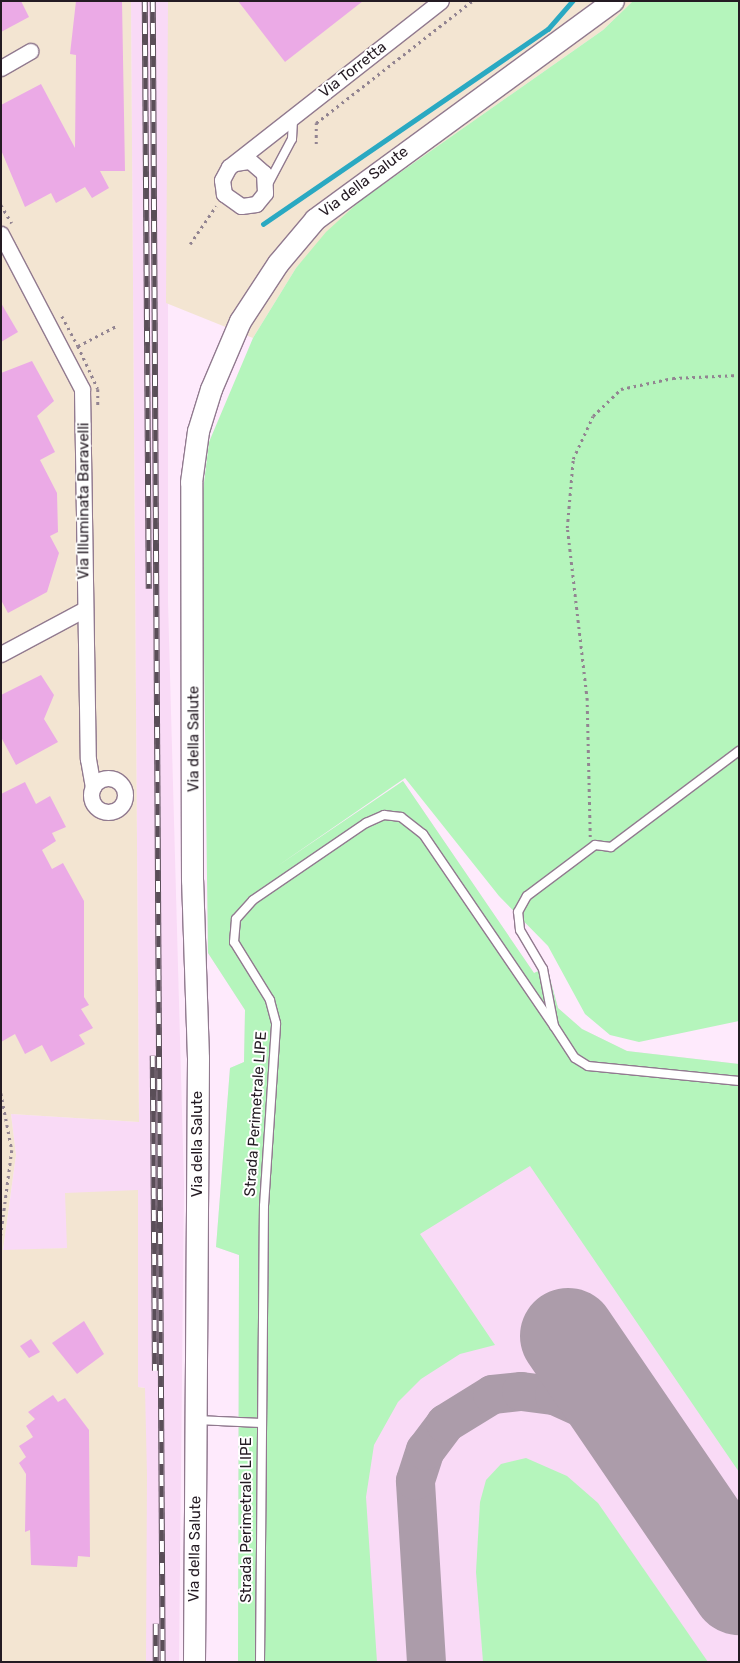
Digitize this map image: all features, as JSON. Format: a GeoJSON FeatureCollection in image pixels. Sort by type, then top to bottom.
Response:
{"type":"FeatureCollection","features":[{"type":"Feature","properties":{"kind":"street","name":"Via Torretta"},"geometry":{"type":"LineString","coordinates":[[224,194],[224,173],[235,163],[264,138],[441,1]]}},
{"type":"Feature","properties":{"kind":"street","name":"Via della Salute"},"geometry":{"type":"LineString","coordinates":[[194,1662],[198,1058],[192,880],[191,482],[210,389],[251,302],[315,219],[613,1]]}},
{"type":"Feature","properties":{"kind":"street"},"geometry":{"type":"LineString","coordinates":[[1,68],[31,51]]}},
{"type":"Feature","properties":{"kind":"street"},"geometry":{"type":"LineString","coordinates":[[224,194],[234,204],[249,206],[262,199],[267,186],[261,168],[264,138]]}},
{"type":"Feature","properties":{"kind":"street"},"geometry":{"type":"LineString","coordinates":[[235,163],[250,162],[261,168]]}},
{"type":"Feature","properties":{"kind":"street","name":"Via Illuminata Baravelli"},"geometry":{"type":"LineString","coordinates":[[1,234],[82,389],[88,759],[93,788]]}},
{"type":"Feature","properties":{"kind":"street"},"geometry":{"type":"LineString","coordinates":[[1,654],[85,609]]}},
{"type":"Feature","properties":{"kind":"lane"},"geometry":{"type":"LineString","coordinates":[[267,186],[292,139],[293,116]]}},
{"type":"Feature","properties":{"kind":"lane"},"geometry":{"type":"LineString","coordinates":[[739,751],[611,846],[595,845],[527,896],[518,912],[520,930],[543,969],[554,1026],[575,1058],[588,1066],[739,1081]]}},
{"type":"Feature","properties":{"kind":"lane","name":"Strada Perimetrale LIPE"},"geometry":{"type":"LineString","coordinates":[[260,1662],[264,1206],[276,1023],[270,1000],[234,942],[240,913],[366,823],[384,815],[401,817],[423,834],[554,1026]]}},
{"type":"Feature","properties":{"kind":"lane"},"geometry":{"type":"LineString","coordinates":[[196,1420],[262,1424]]}},
{"type":"Feature","properties":{"kind":"path"},"geometry":{"type":"LineString","coordinates":[[316,144],[313,135],[321,118],[472,1]]}},
{"type":"Feature","properties":{"kind":"path"},"geometry":{"type":"LineString","coordinates":[[190,244],[224,194]]}},
{"type":"Feature","properties":{"kind":"path"},"geometry":{"type":"LineString","coordinates":[[59,310],[78,346],[118,325]]}},
{"type":"Feature","properties":{"kind":"path"},"geometry":{"type":"LineString","coordinates":[[595,845],[588,833],[587,700],[567,528],[573,459],[593,416],[621,389],[672,378],[739,375]]}},
{"type":"Feature","properties":{"kind":"path"},"geometry":{"type":"LineString","coordinates":[[1,1093],[12,1150],[1,1235]]}},
{"type":"Feature","properties":{"kind":"shaded area"},"geometry":{"type":"Polygon","coordinates":[[[1,1],[131,1],[139,1122],[11,1114],[16,1155],[3,1250],[67,1248],[65,1193],[138,1190],[138,1387],[145,1388],[147,1475],[146,1662],[1,1662],[1,1]]]}},
{"type":"Feature","properties":{"kind":"shaded area"},"geometry":{"type":"Polygon","coordinates":[[[131,1],[168,1],[168,602],[184,1185],[179,1662],[146,1662],[145,1388],[138,1387],[67,1248],[3,1251],[16,1155],[11,1114],[139,1122],[131,1]]]}},
{"type":"Feature","properties":{"kind":"shaded area"},"geometry":{"type":"Polygon","coordinates":[[[168,1],[633,1],[603,30],[361,200],[296,268],[253,338],[166,303],[168,1]]]}},
{"type":"Feature","properties":{"kind":"shaded area"},"geometry":{"type":"Polygon","coordinates":[[[403,781],[534,973],[547,967],[558,1008],[582,1029],[627,1051],[739,1064],[739,1662],[238,1662],[239,1255],[216,1247],[230,1068],[244,1062],[245,1010],[208,953],[403,781]]]}},
{"type":"Feature","properties":{"kind":"green space"},"geometry":{"type":"Polygon","coordinates":[[[633,1],[739,1],[739,1021],[639,1042],[610,1035],[585,1014],[548,946],[499,896],[405,778],[276,867],[403,781],[534,973],[547,967],[558,1008],[582,1029],[627,1051],[739,1064],[739,1472],[530,1166],[420,1234],[495,1345],[460,1354],[421,1379],[398,1402],[374,1445],[366,1497],[377,1662],[238,1662],[239,1255],[216,1247],[230,1068],[244,1062],[245,1010],[208,953],[202,499],[209,442],[253,338],[296,268],[326,232],[361,200],[603,30],[633,1]]]}},
{"type":"Feature","properties":{"kind":"green space"},"geometry":{"type":"Polygon","coordinates":[[[526,1458],[567,1476],[598,1503],[708,1662],[483,1662],[476,1572],[480,1502],[486,1480],[501,1464],[526,1458]]]}},
{"type":"Feature","properties":{"kind":"building"},"geometry":{"type":"Polygon","coordinates":[[[1,1],[21,1],[29,17],[1,32],[1,1]]]}},
{"type":"Feature","properties":{"kind":"building"},"geometry":{"type":"Polygon","coordinates":[[[76,1],[122,1],[125,171],[100,171],[109,188],[92,198],[85,187],[56,203],[51,193],[25,207],[1,150],[1,105],[41,84],[75,148],[76,55],[70,54],[76,1]]]}},
{"type":"Feature","properties":{"kind":"building"},"geometry":{"type":"Polygon","coordinates":[[[238,1],[363,1],[285,62],[238,1]]]}},
{"type":"Feature","properties":{"kind":"building"},"geometry":{"type":"Polygon","coordinates":[[[1,303],[18,332],[1,342],[1,303]]]}},
{"type":"Feature","properties":{"kind":"building"},"geometry":{"type":"Polygon","coordinates":[[[32,361],[54,401],[37,416],[55,452],[40,460],[57,493],[58,532],[50,536],[59,553],[47,592],[8,613],[1,600],[1,373],[32,361]]]}},
{"type":"Feature","properties":{"kind":"building"},"geometry":{"type":"Polygon","coordinates":[[[41,675],[54,695],[44,719],[58,742],[16,765],[1,737],[1,695],[41,675]]]}},
{"type":"Feature","properties":{"kind":"building"},"geometry":{"type":"Polygon","coordinates":[[[25,782],[36,804],[50,796],[66,827],[52,833],[56,841],[42,850],[52,869],[63,863],[84,901],[84,997],[89,1005],[81,1009],[93,1028],[79,1035],[85,1044],[51,1062],[42,1045],[25,1054],[15,1034],[1,1042],[1,794],[25,782]]]}},
{"type":"Feature","properties":{"kind":"building"},"geometry":{"type":"Polygon","coordinates":[[[84,1321],[104,1354],[77,1374],[52,1343],[84,1321]]]}},
{"type":"Feature","properties":{"kind":"building"},"geometry":{"type":"Polygon","coordinates":[[[31,1339],[40,1352],[29,1358],[20,1346],[31,1339]]]}},
{"type":"Feature","properties":{"kind":"building"},"geometry":{"type":"Polygon","coordinates":[[[53,1395],[58,1402],[65,1398],[89,1430],[90,1557],[78,1556],[77,1567],[31,1565],[30,1530],[25,1532],[26,1474],[19,1463],[26,1457],[19,1446],[33,1437],[26,1426],[35,1419],[28,1412],[53,1395]]]}},
{"type":"Feature","properties":{"kind":"waterway"},"geometry":{"type":"LineString","coordinates":[[263,224],[548,29],[572,1]]}},
{"type":"Feature","properties":{"kind":"taxiway"},"geometry":{"type":"LineString","coordinates":[[426,1662],[415,1480],[425,1450],[445,1423],[492,1394],[521,1391],[554,1395],[607,1419],[652,1460]]}},
{"type":"Feature","properties":{"kind":"runway"},"geometry":{"type":"LineString","coordinates":[[568,1336],[739,1587]]}},
{"type":"Feature","properties":{"kind":"railway"},"geometry":{"type":"LineString","coordinates":[[145,1],[149,589]]}},
{"type":"Feature","properties":{"kind":"railway"},"geometry":{"type":"LineString","coordinates":[[153,1],[163,1662]]}},
{"type":"Feature","properties":{"kind":"railway"},"geometry":{"type":"LineString","coordinates":[[153,1056],[155,1371]]}},
{"type":"Feature","properties":{"kind":"railway"},"geometry":{"type":"LineString","coordinates":[[156,1624],[156,1662]]}}]}
